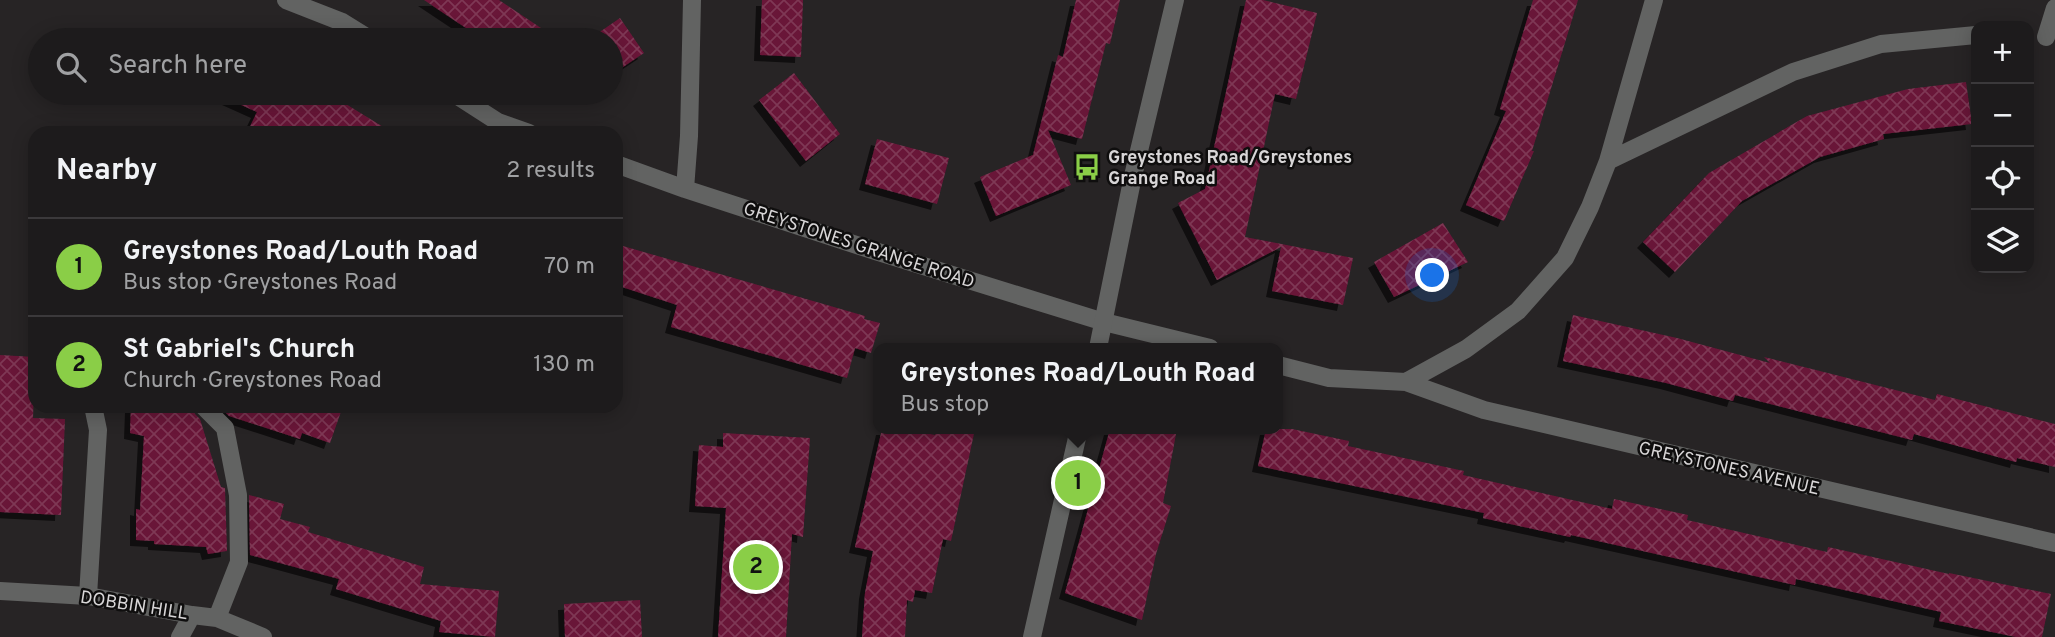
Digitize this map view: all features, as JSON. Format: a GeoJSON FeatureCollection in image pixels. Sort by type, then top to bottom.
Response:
{"type":"FeatureCollection","features":[{"type":"Feature","properties":{"kind":"street"},"geometry":{"type":"LineString","coordinates":[[286,0],[352,28]]}},
{"type":"Feature","properties":{"kind":"street"},"geometry":{"type":"LineString","coordinates":[[685,189],[690,136],[692,0]]}},
{"type":"Feature","properties":{"kind":"street"},"geometry":{"type":"LineString","coordinates":[[1099,343],[1133,176],[1175,0]]}},
{"type":"Feature","properties":{"kind":"street"},"geometry":{"type":"LineString","coordinates":[[1406,382],[1466,349],[1518,312],[1566,257],[1590,208],[1608,161],[1654,0]]}},
{"type":"Feature","properties":{"kind":"street"},"geometry":{"type":"LineString","coordinates":[[2043,38],[2055,8]]}},
{"type":"Feature","properties":{"kind":"street"},"geometry":{"type":"LineString","coordinates":[[1608,161],[1794,72],[1881,44],[1971,35]]}},
{"type":"Feature","properties":{"kind":"street"},"geometry":{"type":"LineString","coordinates":[[472,105],[509,126]]}},
{"type":"Feature","properties":{"kind":"street","name":"GREYSTONES GRANGE ROAD"},"geometry":{"type":"LineString","coordinates":[[623,167],[875,251],[1104,322],[1190,343]]}},
{"type":"Feature","properties":{"kind":"street","name":"GREYSTONES AVENUE"},"geometry":{"type":"LineString","coordinates":[[1283,366],[1329,378],[1406,382],[1484,410],[2055,543]]}},
{"type":"Feature","properties":{"kind":"street"},"geometry":{"type":"LineString","coordinates":[[88,596],[98,430],[94,413]]}},
{"type":"Feature","properties":{"kind":"street"},"geometry":{"type":"LineString","coordinates":[[211,413],[225,428],[238,495],[239,562],[217,618]]}},
{"type":"Feature","properties":{"kind":"street"},"geometry":{"type":"LineString","coordinates":[[1032,637],[1078,434]]}},
{"type":"Feature","properties":{"kind":"street","name":"DOBBIN HILL"},"geometry":{"type":"LineString","coordinates":[[0,591],[88,596],[217,618],[263,637]]}},
{"type":"Feature","properties":{"kind":"street"},"geometry":{"type":"LineString","coordinates":[[180,637],[192,615]]}},
{"type":"Feature","properties":{"kind":"building"},"geometry":{"type":"Polygon","coordinates":[[[424,0],[499,0],[541,28],[466,28],[424,0]]]}},
{"type":"Feature","properties":{"kind":"building"},"geometry":{"type":"Polygon","coordinates":[[[762,0],[803,0],[801,57],[760,55],[762,0]]]}},
{"type":"Feature","properties":{"kind":"building"},"geometry":{"type":"Polygon","coordinates":[[[1076,0],[1120,0],[1110,44],[1106,43],[1082,139],[1048,130],[1071,185],[996,216],[980,177],[1033,155],[1058,55],[1063,57],[1076,0]]]}},
{"type":"Feature","properties":{"kind":"building"},"geometry":{"type":"Polygon","coordinates":[[[1246,0],[1263,0],[1317,13],[1296,99],[1275,94],[1245,237],[1353,258],[1343,305],[1272,291],[1281,247],[1217,280],[1178,203],[1205,189],[1246,0]]]}},
{"type":"Feature","properties":{"kind":"building"},"geometry":{"type":"Polygon","coordinates":[[[1533,0],[1578,0],[1534,151],[1504,221],[1466,205],[1506,111],[1500,109],[1533,0]]]}},
{"type":"Feature","properties":{"kind":"building"},"geometry":{"type":"Polygon","coordinates":[[[620,18],[644,53],[623,67],[623,28],[605,28],[620,18]]]}},
{"type":"Feature","properties":{"kind":"building"},"geometry":{"type":"Polygon","coordinates":[[[794,73],[840,134],[806,161],[759,100],[794,73]]]}},
{"type":"Feature","properties":{"kind":"building"},"geometry":{"type":"Polygon","coordinates":[[[1966,82],[1971,124],[1883,134],[1884,139],[1820,157],[1742,201],[1675,272],[1643,242],[1709,173],[1807,116],[1908,89],[1966,82]]]}},
{"type":"Feature","properties":{"kind":"building"},"geometry":{"type":"Polygon","coordinates":[[[241,105],[348,105],[382,126],[250,126],[257,112],[241,105]]]}},
{"type":"Feature","properties":{"kind":"building"},"geometry":{"type":"Polygon","coordinates":[[[877,139],[949,158],[937,204],[865,184],[877,139]]]}},
{"type":"Feature","properties":{"kind":"building"},"geometry":{"type":"Polygon","coordinates":[[[1443,223],[1468,262],[1394,297],[1374,262],[1443,223]]]}},
{"type":"Feature","properties":{"kind":"building"},"geometry":{"type":"Polygon","coordinates":[[[623,246],[865,316],[864,319],[880,323],[871,353],[855,348],[847,378],[671,327],[677,305],[623,287],[623,246]]]}},
{"type":"Feature","properties":{"kind":"building"},"geometry":{"type":"Polygon","coordinates":[[[1573,315],[1677,338],[1770,363],[1764,357],[1935,400],[1937,394],[2055,424],[2055,467],[2017,458],[2016,462],[1914,434],[1912,440],[1735,395],[1733,401],[1666,383],[1563,361],[1573,315]]]}},
{"type":"Feature","properties":{"kind":"building"},"geometry":{"type":"Polygon","coordinates":[[[0,355],[28,357],[28,413],[33,413],[33,418],[65,419],[61,515],[0,512],[0,355]]]}},
{"type":"Feature","properties":{"kind":"building"},"geometry":{"type":"Polygon","coordinates":[[[131,413],[195,413],[200,419],[221,487],[225,488],[227,551],[208,554],[206,547],[154,544],[154,541],[136,540],[136,509],[140,510],[144,436],[130,433],[131,413]]]}},
{"type":"Feature","properties":{"kind":"building"},"geometry":{"type":"Polygon","coordinates":[[[226,413],[341,413],[330,443],[302,433],[300,439],[226,413]]]}},
{"type":"Feature","properties":{"kind":"building"},"geometry":{"type":"Polygon","coordinates":[[[1283,429],[1292,429],[1349,441],[1348,446],[1464,471],[1463,475],[1612,509],[1614,499],[1688,515],[1687,520],[1827,552],[1828,547],[2051,594],[2042,637],[2016,637],[1939,621],[1941,612],[1796,579],[1795,585],[1483,518],[1484,513],[1258,466],[1265,434],[1283,434],[1283,429]]]}},
{"type":"Feature","properties":{"kind":"building"},"geometry":{"type":"Polygon","coordinates":[[[723,433],[810,438],[803,537],[792,534],[786,637],[718,637],[726,508],[695,506],[699,445],[723,447],[723,433]]]}},
{"type":"Feature","properties":{"kind":"building"},"geometry":{"type":"Polygon","coordinates":[[[881,434],[974,434],[951,541],[943,539],[932,593],[915,590],[913,602],[907,600],[905,637],[862,637],[865,593],[873,551],[855,547],[881,434]]]}},
{"type":"Feature","properties":{"kind":"building"},"geometry":{"type":"Polygon","coordinates":[[[1109,434],[1176,434],[1163,503],[1171,506],[1156,554],[1142,620],[1065,593],[1109,434]]]}},
{"type":"Feature","properties":{"kind":"building"},"geometry":{"type":"Polygon","coordinates":[[[249,495],[284,504],[280,519],[310,527],[308,532],[424,567],[420,584],[499,591],[495,637],[439,632],[441,621],[336,589],[339,579],[250,555],[249,495]]]}},
{"type":"Feature","properties":{"kind":"building"},"geometry":{"type":"Polygon","coordinates":[[[640,600],[642,637],[565,637],[564,604],[640,600]]]}},
{"type":"Feature","properties":{"kind":"place","name":"Greystones Road/Greystones Grange Road"},"geometry":{"type":"Point","coordinates":[1087,167]}},
{"type":"Feature","properties":{"kind":"place","name":"Greystones Road/Louth Road"},"geometry":{"type":"Point","coordinates":[1078,483]}},
{"type":"Feature","properties":{"kind":"place","name":"St Gabriel's Church"},"geometry":{"type":"Point","coordinates":[756,567]}}]}
